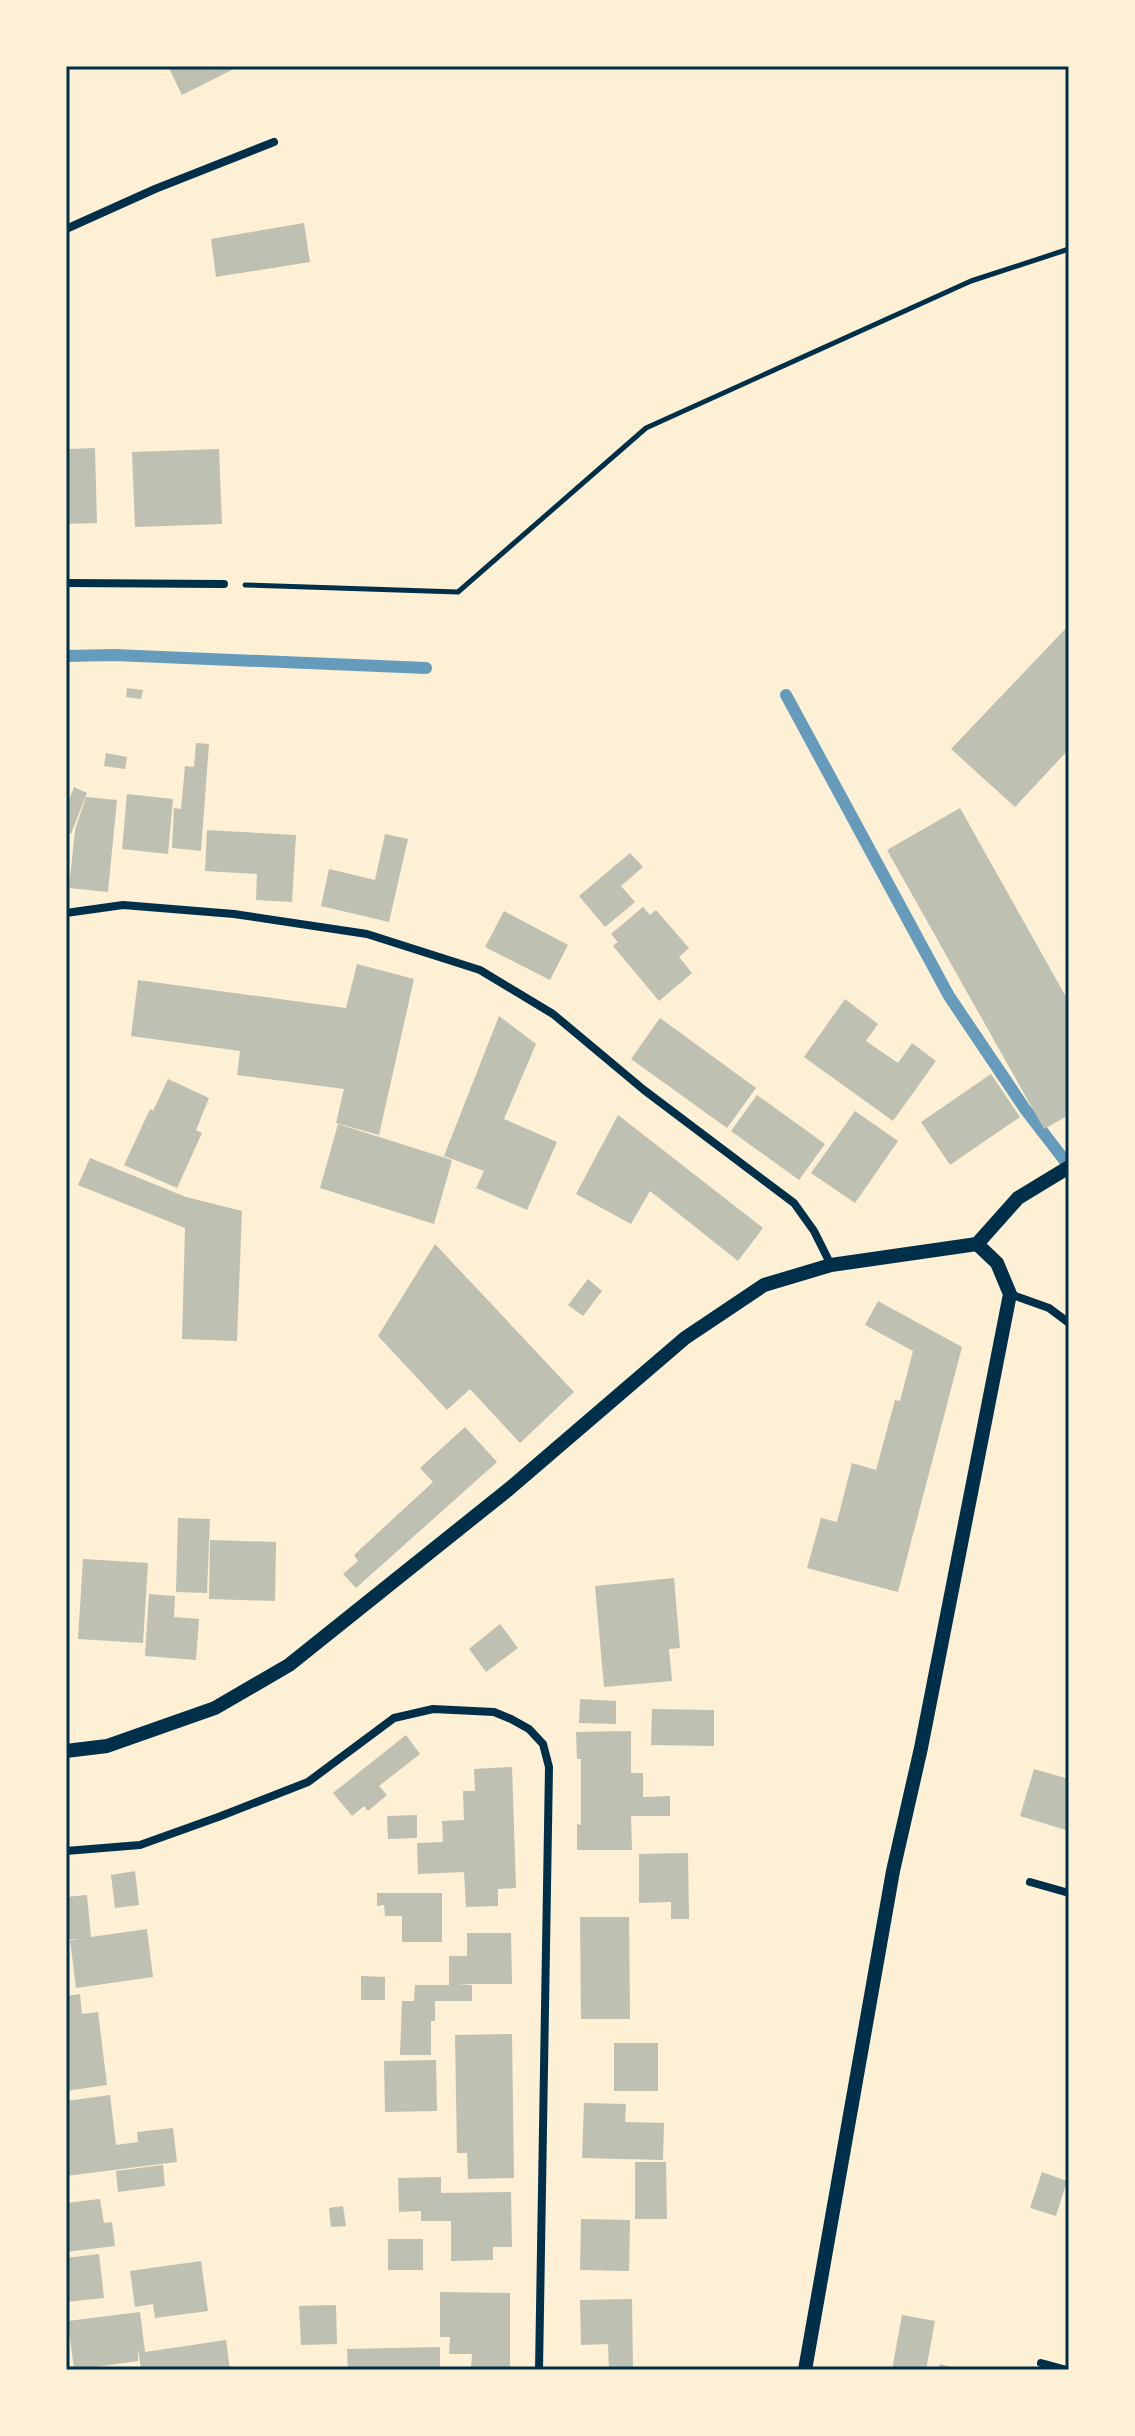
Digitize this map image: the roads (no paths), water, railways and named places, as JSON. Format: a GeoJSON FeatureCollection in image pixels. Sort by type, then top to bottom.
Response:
{"type":"FeatureCollection","features":[{"type":"Feature","properties":{"kind":"street"},"geometry":{"type":"LineString","coordinates":[[66,229],[155,189],[274,142]]}},
{"type":"Feature","properties":{"kind":"street"},"geometry":{"type":"LineString","coordinates":[[66,583],[224,584]]}},
{"type":"Feature","properties":{"kind":"street"},"geometry":{"type":"LineString","coordinates":[[66,913],[123,905],[234,914],[367,934],[480,970],[553,1014],[644,1090],[794,1203],[814,1231],[831,1265]]}},
{"type":"Feature","properties":{"kind":"street"},"geometry":{"type":"LineString","coordinates":[[66,1751],[107,1746],[215,1708],[289,1665],[509,1489],[685,1338],[764,1285],[831,1265],[977,1244],[1018,1198],[1069,1167]]}},
{"type":"Feature","properties":{"kind":"street"},"geometry":{"type":"LineString","coordinates":[[805,2370],[893,1871],[941,1650],[1010,1294],[997,1263],[977,1244]]}},
{"type":"Feature","properties":{"kind":"street"},"geometry":{"type":"LineString","coordinates":[[1010,1294],[1049,1308],[1069,1323]]}},
{"type":"Feature","properties":{"kind":"street"},"geometry":{"type":"LineString","coordinates":[[66,1851],[140,1845],[221,1816],[308,1782],[394,1718],[433,1709],[494,1712],[529,1729],[543,1744],[549,1767],[539,2370]]}},
{"type":"Feature","properties":{"kind":"street"},"geometry":{"type":"LineString","coordinates":[[1030,1882],[1069,1893]]}},
{"type":"Feature","properties":{"kind":"street"},"geometry":{"type":"LineString","coordinates":[[1041,2363],[1067,2370]]}},
{"type":"Feature","properties":{"kind":"waterway"},"geometry":{"type":"LineString","coordinates":[[66,656],[114,655],[426,668]]}},
{"type":"Feature","properties":{"kind":"waterway"},"geometry":{"type":"LineString","coordinates":[[786,695],[949,996],[1025,1109],[1069,1166]]}}]}
